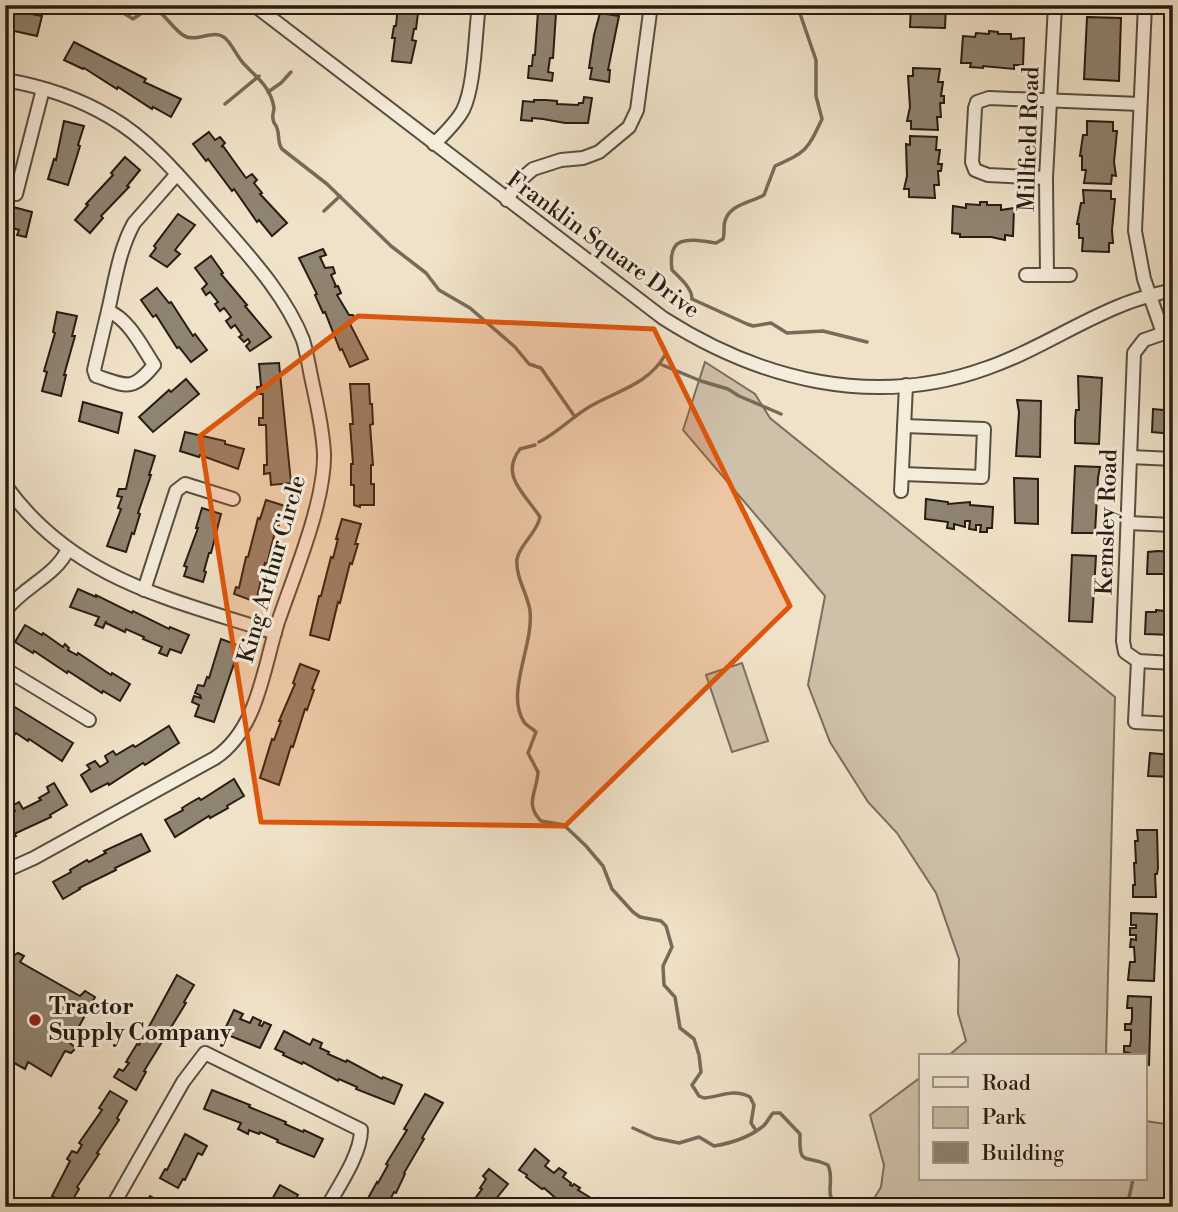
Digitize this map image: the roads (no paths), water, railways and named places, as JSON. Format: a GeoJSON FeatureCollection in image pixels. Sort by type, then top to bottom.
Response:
{"type":"FeatureCollection","features":[{"type":"Feature","properties":{"kind":"street"},"geometry":{"type":"LineString","coordinates":[[434,144],[458,118],[467,99],[479,5]]}},
{"type":"Feature","properties":{"kind":"street"},"geometry":{"type":"LineString","coordinates":[[507,200],[517,183],[533,169],[599,152],[629,127],[637,110],[651,5]]}},
{"type":"Feature","properties":{"kind":"street","name":"Millfield Road"},"geometry":{"type":"LineString","coordinates":[[1047,275],[1046,178],[1055,5]]}},
{"type":"Feature","properties":{"kind":"street"},"geometry":{"type":"LineString","coordinates":[[1145,5],[1135,231],[1148,296],[1168,332]]}},
{"type":"Feature","properties":{"kind":"street","name":"Franklin Square Drive"},"geometry":{"type":"LineString","coordinates":[[256,6],[663,318],[748,363],[806,380],[862,387],[933,382],[987,368],[1123,304],[1173,290]]}},
{"type":"Feature","properties":{"kind":"street","name":"King Arthur Circle"},"geometry":{"type":"LineString","coordinates":[[5,80],[43,89],[108,116],[147,144],[228,232],[283,301],[302,339],[323,432],[324,457],[322,482],[275,633],[247,722],[235,742],[225,752],[34,858],[5,871]]}},
{"type":"Feature","properties":{"kind":"street"},"geometry":{"type":"LineString","coordinates":[[16,194],[43,89]]}},
{"type":"Feature","properties":{"kind":"street"},"geometry":{"type":"LineString","coordinates":[[1046,178],[978,173],[972,162],[975,108],[980,100],[989,97],[1051,102],[1140,104]]}},
{"type":"Feature","properties":{"kind":"street"},"geometry":{"type":"LineString","coordinates":[[1173,152],[1173,175]]}},
{"type":"Feature","properties":{"kind":"street"},"geometry":{"type":"LineString","coordinates":[[108,311],[117,314],[124,322],[154,365],[135,384],[104,379],[96,376],[94,370],[121,252],[129,233],[134,223],[177,174]]}},
{"type":"Feature","properties":{"kind":"street"},"geometry":{"type":"LineString","coordinates":[[1026,275],[1070,275]]}},
{"type":"Feature","properties":{"kind":"street","name":"Kemsley Road"},"geometry":{"type":"LineString","coordinates":[[1138,661],[1125,652],[1123,641],[1134,353],[1144,340],[1168,332]]}},
{"type":"Feature","properties":{"kind":"street"},"geometry":{"type":"LineString","coordinates":[[901,491],[906,385]]}},
{"type":"Feature","properties":{"kind":"street"},"geometry":{"type":"LineString","coordinates":[[902,474],[982,477],[984,429],[904,426]]}},
{"type":"Feature","properties":{"kind":"street"},"geometry":{"type":"LineString","coordinates":[[1130,457],[1173,459]]}},
{"type":"Feature","properties":{"kind":"street"},"geometry":{"type":"LineString","coordinates":[[144,590],[176,491],[185,484],[233,499]]}},
{"type":"Feature","properties":{"kind":"street"},"geometry":{"type":"LineString","coordinates":[[5,485],[32,517],[68,549],[110,575],[144,590],[275,633]]}},
{"type":"Feature","properties":{"kind":"street"},"geometry":{"type":"LineString","coordinates":[[1128,523],[1173,525]]}},
{"type":"Feature","properties":{"kind":"street"},"geometry":{"type":"LineString","coordinates":[[5,611],[25,589],[59,567],[68,549]]}},
{"type":"Feature","properties":{"kind":"street"},"geometry":{"type":"LineString","coordinates":[[1173,663],[1138,661],[1135,722],[1173,724]]}},
{"type":"Feature","properties":{"kind":"street"},"geometry":{"type":"LineString","coordinates":[[5,669],[89,720]]}},
{"type":"Feature","properties":{"kind":"street"},"geometry":{"type":"LineString","coordinates":[[112,1207],[183,1082],[205,1053],[361,1130],[361,1139],[354,1156],[327,1207]]}},
{"type":"Feature","properties":{"kind":"waterway"},"geometry":{"type":"LineString","coordinates":[[111,5],[133,19],[152,6]]}},
{"type":"Feature","properties":{"kind":"waterway"},"geometry":{"type":"LineString","coordinates":[[692,299],[688,287],[672,270],[673,250],[677,245],[689,240],[716,243],[723,239],[724,223],[731,211],[764,195],[775,166],[804,149],[822,119],[816,96],[816,60],[797,5]]}},
{"type":"Feature","properties":{"kind":"waterway"},"geometry":{"type":"LineString","coordinates":[[152,7],[183,35],[193,38],[220,35],[225,38],[270,94],[274,108],[273,121],[282,149],[327,184],[391,246],[426,273],[439,290],[470,308],[515,347],[529,364],[541,368],[575,417]]}},
{"type":"Feature","properties":{"kind":"waterway"},"geometry":{"type":"LineString","coordinates":[[268,92],[291,72]]}},
{"type":"Feature","properties":{"kind":"waterway"},"geometry":{"type":"LineString","coordinates":[[225,104],[259,76]]}},
{"type":"Feature","properties":{"kind":"waterway"},"geometry":{"type":"LineString","coordinates":[[324,211],[340,196]]}},
{"type":"Feature","properties":{"kind":"waterway"},"geometry":{"type":"LineString","coordinates":[[692,299],[753,326],[771,323],[787,333],[823,331],[867,342]]}},
{"type":"Feature","properties":{"kind":"waterway"},"geometry":{"type":"LineString","coordinates":[[539,442],[589,407],[650,374],[665,355]]}},
{"type":"Feature","properties":{"kind":"waterway"},"geometry":{"type":"LineString","coordinates":[[660,364],[728,389],[781,414]]}},
{"type":"Feature","properties":{"kind":"waterway"},"geometry":{"type":"LineString","coordinates":[[535,445],[520,449],[512,468],[517,485],[540,517],[517,559],[518,572],[530,611],[528,639],[517,697],[524,722],[536,732],[528,753],[538,772],[533,809],[541,821],[564,825],[586,846],[603,866],[612,889],[633,912],[640,917],[661,921],[666,926],[672,947],[663,966],[664,985],[675,997],[680,1028],[694,1039],[699,1055],[701,1072],[692,1085],[699,1096],[704,1098],[732,1093],[750,1097],[754,1105],[751,1123],[755,1129]]}},
{"type":"Feature","properties":{"kind":"waterway"},"geometry":{"type":"LineString","coordinates":[[633,1128],[655,1138],[679,1143],[699,1137],[714,1146],[745,1137],[764,1126],[773,1113],[780,1113],[800,1134],[802,1156],[828,1165],[831,1176],[830,1192],[836,1207]]}},
{"type":"Feature","properties":{"kind":"waterway"},"geometry":{"type":"LineString","coordinates":[[1127,1207],[1133,1180]]}},
{"type":"Feature","properties":{"kind":"place","name":"Tractor Supply Company"},"geometry":{"type":"Point","coordinates":[35,1020]}}]}
